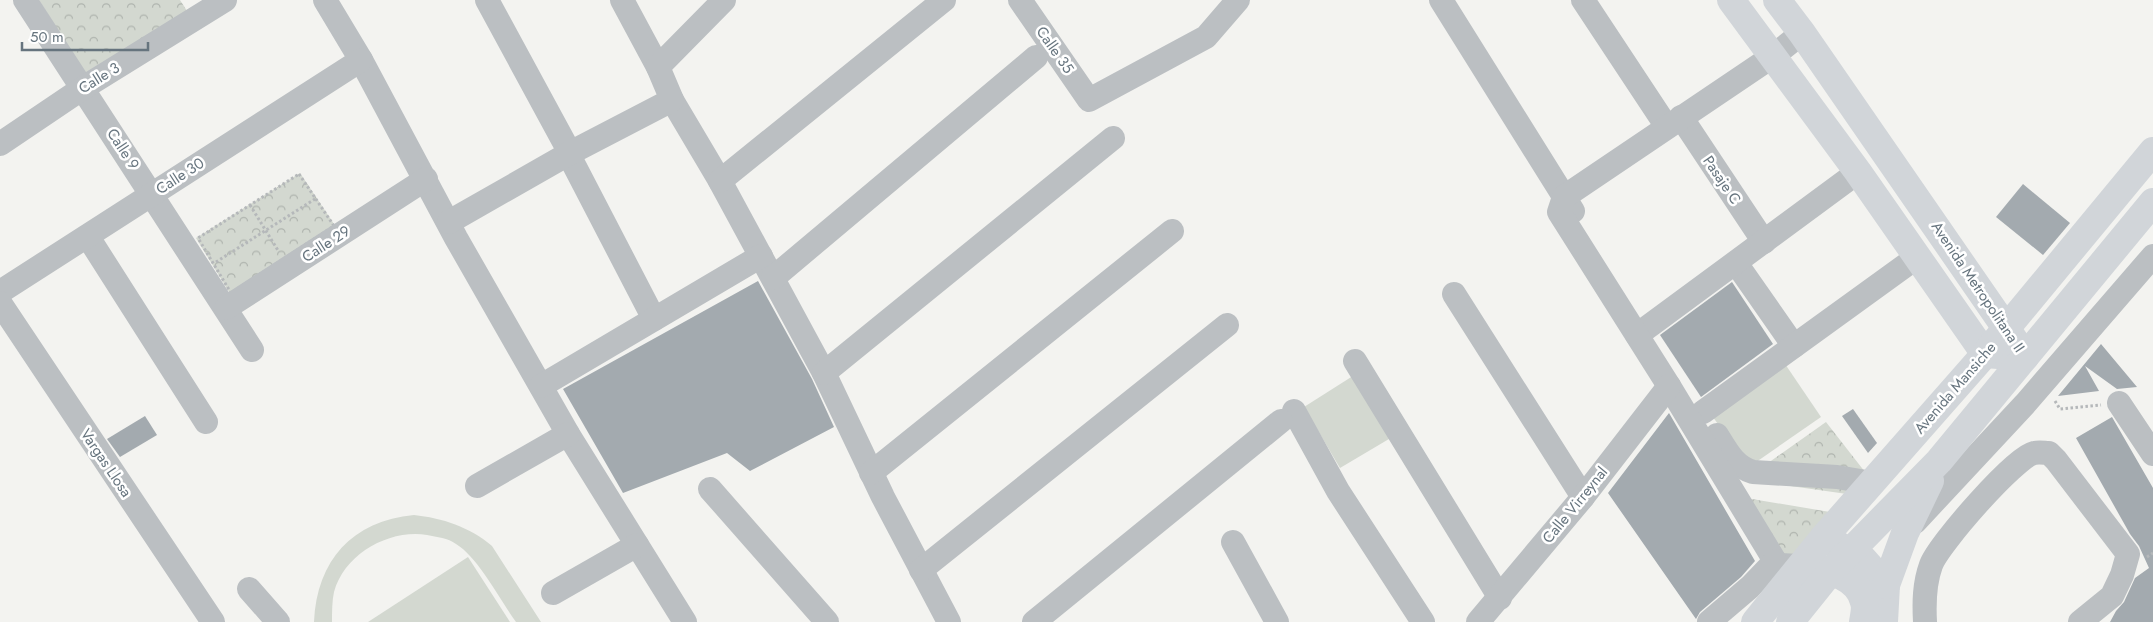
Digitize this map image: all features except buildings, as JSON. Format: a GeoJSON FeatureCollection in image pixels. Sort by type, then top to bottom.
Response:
{"type":"FeatureCollection","features":[{"type":"Feature","properties":{"kind":"main road","name":"Avenida Metropolitana II"},"geometry":{"type":"LineString","coordinates":[[1731,0],[1858,172],[1986,354],[2025,357]]}},
{"type":"Feature","properties":{"kind":"main road","name":"Avenida Metropolitana II"},"geometry":{"type":"LineString","coordinates":[[1777,0],[2007,327],[2025,357]]}},
{"type":"Feature","properties":{"kind":"main road","name":"Avenida Mansiche"},"geometry":{"type":"LineString","coordinates":[[1755,622],[1787,563],[1824,537],[1872,483],[1986,354],[2153,151]]}},
{"type":"Feature","properties":{"kind":"main road"},"geometry":{"type":"LineString","coordinates":[[1790,622],[1831,571],[1939,461],[2153,202]]}},
{"type":"Feature","properties":{"kind":"main road"},"geometry":{"type":"LineString","coordinates":[[1884,622],[1886,585],[1905,533],[1939,461]]}},
{"type":"Feature","properties":{"kind":"main road"},"geometry":{"type":"LineString","coordinates":[[1824,537],[1864,560],[1886,585]]}},
{"type":"Feature","properties":{"kind":"main road"},"geometry":{"type":"LineString","coordinates":[[1787,563],[1831,571],[1846,578],[1858,590],[1865,603],[1863,622]]}},
{"type":"Feature","properties":{"kind":"street","name":"Calle 9"},"geometry":{"type":"LineString","coordinates":[[25,0],[252,350]]}},
{"type":"Feature","properties":{"kind":"street","name":"Calle 3"},"geometry":{"type":"LineString","coordinates":[[0,144],[83,88],[225,0]]}},
{"type":"Feature","properties":{"kind":"street"},"geometry":{"type":"LineString","coordinates":[[325,0],[361,60],[456,238],[568,434],[685,622]]}},
{"type":"Feature","properties":{"kind":"street"},"geometry":{"type":"LineString","coordinates":[[487,0],[654,319]]}},
{"type":"Feature","properties":{"kind":"street"},"geometry":{"type":"LineString","coordinates":[[622,0],[658,67],[672,100],[720,181],[824,373],[871,473],[948,622]]}},
{"type":"Feature","properties":{"kind":"street"},"geometry":{"type":"LineString","coordinates":[[658,67],[724,0]]}},
{"type":"Feature","properties":{"kind":"street"},"geometry":{"type":"LineString","coordinates":[[720,181],[944,0]]}},
{"type":"Feature","properties":{"kind":"street","name":"Calle 35"},"geometry":{"type":"LineString","coordinates":[[1020,0],[1089,100],[1206,37],[1238,0]]}},
{"type":"Feature","properties":{"kind":"street"},"geometry":{"type":"LineString","coordinates":[[1441,0],[1544,163],[1643,331],[1669,386],[1787,563],[1750,587],[1709,622]]}},
{"type":"Feature","properties":{"kind":"street","name":"Pasaje C"},"geometry":{"type":"LineString","coordinates":[[1583,0],[1764,242]]}},
{"type":"Feature","properties":{"kind":"street"},"geometry":{"type":"LineString","coordinates":[[1564,197],[1773,56],[1802,33]]}},
{"type":"Feature","properties":{"kind":"street"},"geometry":{"type":"LineString","coordinates":[[773,278],[1036,57]]}},
{"type":"Feature","properties":{"kind":"street","name":"Calle 30"},"geometry":{"type":"LineString","coordinates":[[0,292],[361,60]]}},
{"type":"Feature","properties":{"kind":"street"},"geometry":{"type":"LineString","coordinates":[[449,222],[571,158],[672,100]]}},
{"type":"Feature","properties":{"kind":"street"},"geometry":{"type":"LineString","coordinates":[[824,373],[1113,138]]}},
{"type":"Feature","properties":{"kind":"street"},"geometry":{"type":"LineString","coordinates":[[1643,331],[1858,172]]}},
{"type":"Feature","properties":{"kind":"street","name":"Calle 29"},"geometry":{"type":"LineString","coordinates":[[226,308],[426,179]]}},
{"type":"Feature","properties":{"kind":"street"},"geometry":{"type":"LineString","coordinates":[[871,473],[1172,231]]}},
{"type":"Feature","properties":{"kind":"street"},"geometry":{"type":"LineString","coordinates":[[88,237],[206,422]]}},
{"type":"Feature","properties":{"kind":"street"},"geometry":{"type":"LineString","coordinates":[[541,386],[761,256]]}},
{"type":"Feature","properties":{"kind":"street"},"geometry":{"type":"LineString","coordinates":[[1905,533],[2026,404],[2153,256]]}},
{"type":"Feature","properties":{"kind":"street"},"geometry":{"type":"LineString","coordinates":[[1703,412],[1917,257]]}},
{"type":"Feature","properties":{"kind":"street"},"geometry":{"type":"LineString","coordinates":[[1736,263],[1794,346]]}},
{"type":"Feature","properties":{"kind":"street"},"geometry":{"type":"LineString","coordinates":[[1454,294],[1583,497]]}},
{"type":"Feature","properties":{"kind":"street","name":"Vargas Llosa"},"geometry":{"type":"LineString","coordinates":[[0,303],[213,622]]}},
{"type":"Feature","properties":{"kind":"street"},"geometry":{"type":"LineString","coordinates":[[921,570],[1227,325]]}},
{"type":"Feature","properties":{"kind":"street"},"geometry":{"type":"LineString","coordinates":[[1643,331],[1703,412],[1733,460],[1743,469],[1753,472],[1837,477],[1872,483]]}},
{"type":"Feature","properties":{"kind":"street"},"geometry":{"type":"LineString","coordinates":[[1355,361],[1500,598]]}},
{"type":"Feature","properties":{"kind":"street","name":"Calle Virreynal"},"geometry":{"type":"LineString","coordinates":[[1478,622],[1583,497],[1669,386]]}},
{"type":"Feature","properties":{"kind":"street"},"geometry":{"type":"LineString","coordinates":[[2119,403],[2153,454]]}},
{"type":"Feature","properties":{"kind":"street"},"geometry":{"type":"LineString","coordinates":[[1034,622],[1288,416],[1423,622]]}},
{"type":"Feature","properties":{"kind":"street"},"geometry":{"type":"LineString","coordinates":[[476,486],[568,434]]}},
{"type":"Feature","properties":{"kind":"street"},"geometry":{"type":"LineString","coordinates":[[1925,622],[1924,594],[1931,564],[1941,546],[2012,468],[2033,453],[2050,453],[2128,554],[2122,574],[2112,596],[2080,622]]}},
{"type":"Feature","properties":{"kind":"street"},"geometry":{"type":"LineString","coordinates":[[710,489],[827,622]]}},
{"type":"Feature","properties":{"kind":"street"},"geometry":{"type":"LineString","coordinates":[[1232,542],[1277,622]]}},
{"type":"Feature","properties":{"kind":"street"},"geometry":{"type":"LineString","coordinates":[[553,593],[637,545]]}},
{"type":"Feature","properties":{"kind":"street"},"geometry":{"type":"LineString","coordinates":[[249,589],[278,622]]}},
{"type":"Feature","properties":{"kind":"path"},"geometry":{"type":"LineString","coordinates":[[299,174],[334,226],[231,293],[198,238],[250,205],[299,174]]}},
{"type":"Feature","properties":{"kind":"path"},"geometry":{"type":"LineString","coordinates":[[214,264],[316,199]]}},
{"type":"Feature","properties":{"kind":"path"},"geometry":{"type":"LineString","coordinates":[[250,205],[284,259]]}},
{"type":"Feature","properties":{"kind":"green space"},"geometry":{"type":"Polygon","coordinates":[[[39,0],[180,0],[187,11],[85,74],[39,0]]]}},
{"type":"Feature","properties":{"kind":"green space"},"geometry":{"type":"Polygon","coordinates":[[[300,173],[336,227],[231,295],[196,238],[300,173]]]}},
{"type":"Feature","properties":{"kind":"green space"},"geometry":{"type":"Polygon","coordinates":[[[1781,358],[1821,417],[1749,467],[1710,413],[1781,358]]]}},
{"type":"Feature","properties":{"kind":"green space"},"geometry":{"type":"Polygon","coordinates":[[[1356,374],[1394,436],[1340,468],[1304,407],[1356,374]]]}},
{"type":"Feature","properties":{"kind":"green space"},"geometry":{"type":"Polygon","coordinates":[[[1826,422],[1865,472],[1847,494],[1769,483],[1754,473],[1826,422]]]}},
{"type":"Feature","properties":{"kind":"green space"},"geometry":{"type":"Polygon","coordinates":[[[1746,498],[1836,513],[1797,560],[1784,559],[1746,498]]]}},
{"type":"Feature","properties":{"kind":"green space"},"geometry":{"type":"Polygon","coordinates":[[[414,515],[435,518],[455,524],[492,546],[541,622],[516,622],[480,569],[464,550],[456,544],[442,538],[413,534],[384,540],[359,555],[348,566],[334,592],[332,622],[314,622],[322,580],[331,562],[342,548],[356,535],[373,526],[392,519],[414,515]]]}},
{"type":"Feature","properties":{"kind":"green space"},"geometry":{"type":"Polygon","coordinates":[[[468,557],[510,622],[368,622],[468,557]]]}}]}
